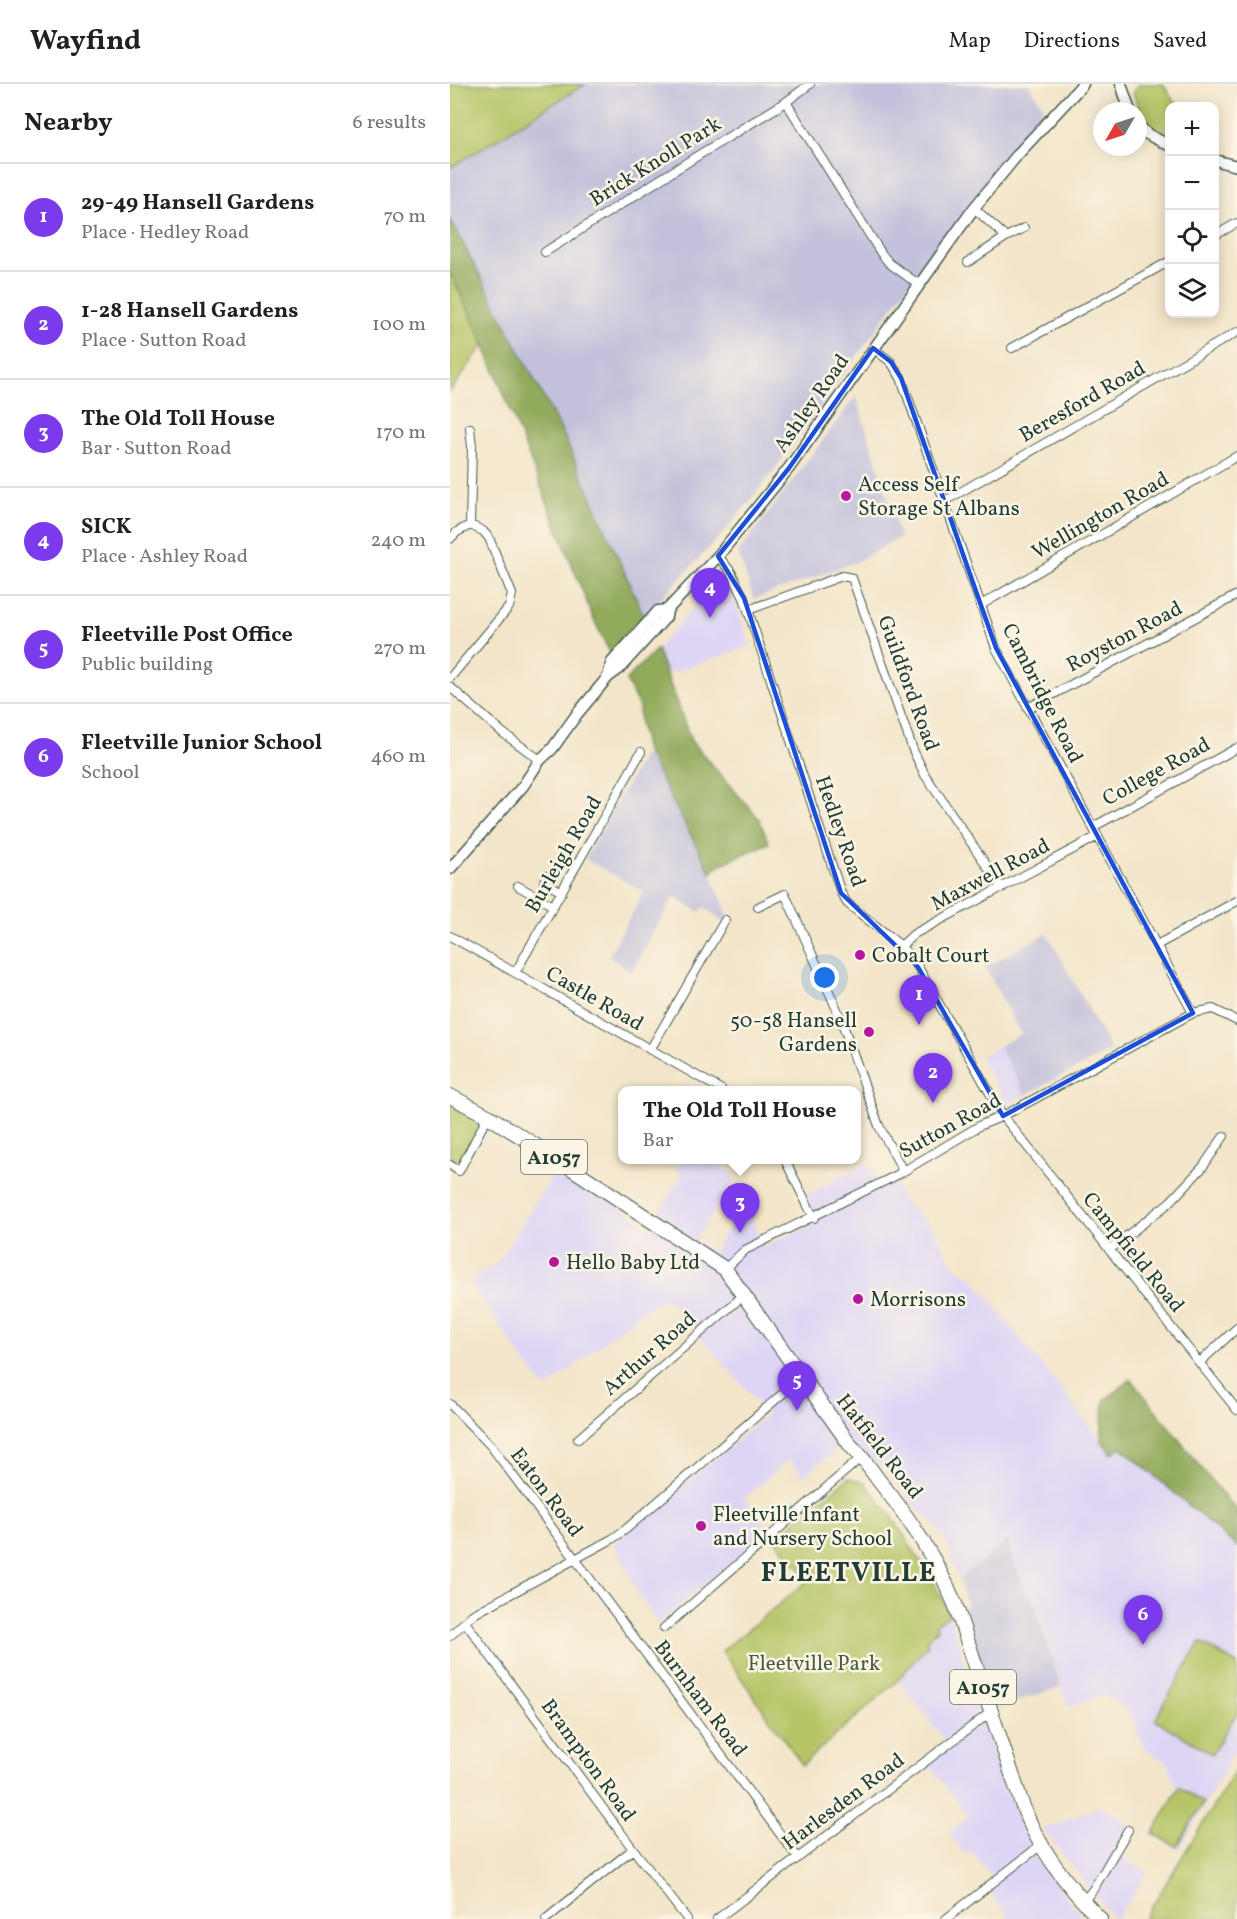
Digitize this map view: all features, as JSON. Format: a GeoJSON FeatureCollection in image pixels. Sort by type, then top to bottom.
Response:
{"type":"FeatureCollection","features":[{"type":"Feature","properties":{"kind":"main road","name":"Hatfield Road"},"geometry":{"type":"LineString","coordinates":[[450,1096],[488,1116],[562,1162],[725,1269],[745,1294],[851,1446],[863,1456],[873,1473],[912,1522],[940,1568],[955,1604],[1028,1819],[1041,1845],[1063,1878],[1100,1919]]}},
{"type":"Feature","properties":{"kind":"street","name":"Brick Knoll Park"},"geometry":{"type":"LineString","coordinates":[[545,252],[786,102],[810,84]]}},
{"type":"Feature","properties":{"kind":"street","name":"Ashley Road"},"geometry":{"type":"LineString","coordinates":[[450,869],[523,786],[540,760],[552,749],[582,708],[608,677],[619,669],[639,639],[666,617],[667,610],[718,556],[789,468],[974,208],[1018,153],[1083,84]]}},
{"type":"Feature","properties":{"kind":"street"},"geometry":{"type":"LineString","coordinates":[[1120,84],[1127,102]]}},
{"type":"Feature","properties":{"kind":"street"},"geometry":{"type":"LineString","coordinates":[[786,102],[881,253],[889,263],[918,284]]}},
{"type":"Feature","properties":{"kind":"street"},"geometry":{"type":"LineString","coordinates":[[1147,134],[1165,143]]}},
{"type":"Feature","properties":{"kind":"street"},"geometry":{"type":"LineString","coordinates":[[1219,161],[1237,166]]}},
{"type":"Feature","properties":{"kind":"street"},"geometry":{"type":"LineString","coordinates":[[974,208],[1005,237]]}},
{"type":"Feature","properties":{"kind":"street"},"geometry":{"type":"LineString","coordinates":[[1219,234],[1237,223]]}},
{"type":"Feature","properties":{"kind":"street"},"geometry":{"type":"LineString","coordinates":[[968,262],[1005,237],[1024,228]]}},
{"type":"Feature","properties":{"kind":"street"},"geometry":{"type":"LineString","coordinates":[[1012,348],[1165,264]]}},
{"type":"Feature","properties":{"kind":"street","name":"Beresford Road"},"geometry":{"type":"LineString","coordinates":[[945,501],[1237,332]]}},
{"type":"Feature","properties":{"kind":"street","name":"Cambridge Road"},"geometry":{"type":"LineString","coordinates":[[873,348],[884,355],[897,370],[996,648],[1193,1013]]}},
{"type":"Feature","properties":{"kind":"street"},"geometry":{"type":"LineString","coordinates":[[470,428],[472,447],[470,525]]}},
{"type":"Feature","properties":{"kind":"street","name":"Wellington Road"},"geometry":{"type":"LineString","coordinates":[[981,605],[1237,456]]}},
{"type":"Feature","properties":{"kind":"street"},"geometry":{"type":"LineString","coordinates":[[450,539],[470,525]]}},
{"type":"Feature","properties":{"kind":"street"},"geometry":{"type":"LineString","coordinates":[[450,678],[509,607],[512,594],[489,538],[483,531],[470,525]]}},
{"type":"Feature","properties":{"kind":"street","name":"Hedley Road"},"geometry":{"type":"LineString","coordinates":[[718,556],[738,583],[748,610],[841,893],[847,903],[901,946],[925,978],[1003,1116]]}},
{"type":"Feature","properties":{"kind":"street","name":"Guildford Road"},"geometry":{"type":"LineString","coordinates":[[748,610],[842,576],[852,578],[913,750],[925,776],[1002,888]]}},
{"type":"Feature","properties":{"kind":"street","name":"Royston Road"},"geometry":{"type":"LineString","coordinates":[[1028,708],[1237,595]]}},
{"type":"Feature","properties":{"kind":"street"},"geometry":{"type":"LineString","coordinates":[[450,687],[503,733],[540,760]]}},
{"type":"Feature","properties":{"kind":"street","name":"College Road"},"geometry":{"type":"LineString","coordinates":[[1093,826],[1237,748]]}},
{"type":"Feature","properties":{"kind":"street","name":"Burleigh Road"},"geometry":{"type":"LineString","coordinates":[[515,973],[641,752]]}},
{"type":"Feature","properties":{"kind":"street","name":"Maxwell Road"},"geometry":{"type":"LineString","coordinates":[[901,946],[914,934],[1098,836]]}},
{"type":"Feature","properties":{"kind":"street"},"geometry":{"type":"LineString","coordinates":[[547,876],[544,882],[562,892]]}},
{"type":"Feature","properties":{"kind":"street"},"geometry":{"type":"LineString","coordinates":[[518,886],[553,906]]}},
{"type":"Feature","properties":{"kind":"street"},"geometry":{"type":"LineString","coordinates":[[758,907],[785,894],[839,1014],[879,1126],[903,1171]]}},
{"type":"Feature","properties":{"kind":"street"},"geometry":{"type":"LineString","coordinates":[[1157,945],[1237,901]]}},
{"type":"Feature","properties":{"kind":"street"},"geometry":{"type":"LineString","coordinates":[[650,1050],[725,920]]}},
{"type":"Feature","properties":{"kind":"street","name":"Castle Road"},"geometry":{"type":"LineString","coordinates":[[450,936],[715,1086]]}},
{"type":"Feature","properties":{"kind":"street"},"geometry":{"type":"LineString","coordinates":[[1193,1013],[1213,1009],[1237,1021]]}},
{"type":"Feature","properties":{"kind":"street","name":"Sutton Road"},"geometry":{"type":"LineString","coordinates":[[725,1269],[745,1251],[903,1171],[981,1125],[1003,1116],[1193,1013]]}},
{"type":"Feature","properties":{"kind":"street"},"geometry":{"type":"LineString","coordinates":[[450,1165],[459,1171],[488,1116]]}},
{"type":"Feature","properties":{"kind":"street","name":"Campfield Road"},"geometry":{"type":"LineString","coordinates":[[1003,1116],[1237,1410]]}},
{"type":"Feature","properties":{"kind":"street"},"geometry":{"type":"LineString","coordinates":[[1109,1250],[1170,1202],[1202,1168],[1224,1136]]}},
{"type":"Feature","properties":{"kind":"street"},"geometry":{"type":"LineString","coordinates":[[787,1164],[814,1218]]}},
{"type":"Feature","properties":{"kind":"street","name":"Arthur Road"},"geometry":{"type":"LineString","coordinates":[[578,1439],[745,1294]]}},
{"type":"Feature","properties":{"kind":"street"},"geometry":{"type":"LineString","coordinates":[[1200,1362],[1237,1328]]}},
{"type":"Feature","properties":{"kind":"street"},"geometry":{"type":"LineString","coordinates":[[450,1636],[472,1615],[626,1530],[803,1376]]}},
{"type":"Feature","properties":{"kind":"street","name":"Eaton Road"},"geometry":{"type":"LineString","coordinates":[[450,1404],[491,1446],[575,1560]]}},
{"type":"Feature","properties":{"kind":"street"},"geometry":{"type":"LineString","coordinates":[[664,1628],[863,1456]]}},
{"type":"Feature","properties":{"kind":"street","name":"Burnham Road"},"geometry":{"type":"LineString","coordinates":[[575,1560],[798,1858]]}},
{"type":"Feature","properties":{"kind":"street","name":"Brampton Road"},"geometry":{"type":"LineString","coordinates":[[465,1622],[687,1919]]}},
{"type":"Feature","properties":{"kind":"street","name":"Harlesden Road"},"geometry":{"type":"LineString","coordinates":[[717,1919],[991,1712]]}},
{"type":"Feature","properties":{"kind":"street"},"geometry":{"type":"LineString","coordinates":[[1083,1902],[1094,1888],[1128,1830]]}},
{"type":"Feature","properties":{"kind":"street"},"geometry":{"type":"LineString","coordinates":[[946,1919],[1041,1845]]}},
{"type":"Feature","properties":{"kind":"street"},"geometry":{"type":"LineString","coordinates":[[546,1919],[633,1849]]}},
{"type":"Feature","properties":{"kind":"highlighted area"},"geometry":{"type":"Polygon","coordinates":[[[873,348],[891,362],[901,378],[996,648],[1193,1013],[1003,1116],[918,967],[841,893],[744,598],[718,556],[789,468],[873,348]]]}},
{"type":"Feature","properties":{"kind":"shaded area"},"geometry":{"type":"Polygon","coordinates":[[[585,84],[1028,84],[1044,107],[904,291],[769,477],[724,532],[644,616],[563,434],[450,219],[450,168],[585,84]]]}},
{"type":"Feature","properties":{"kind":"shaded area"},"geometry":{"type":"Polygon","coordinates":[[[856,396],[900,537],[856,562],[754,599],[738,553],[856,396]]]}},
{"type":"Feature","properties":{"kind":"shaded area"},"geometry":{"type":"Polygon","coordinates":[[[719,581],[724,581],[731,588],[750,646],[667,674],[657,649],[719,581]]]}},
{"type":"Feature","properties":{"kind":"shaded area"},"geometry":{"type":"Polygon","coordinates":[[[646,751],[711,873],[728,916],[724,923],[704,907],[699,912],[674,896],[632,971],[608,957],[644,892],[585,859],[646,751]]]}},
{"type":"Feature","properties":{"kind":"shaded area"},"geometry":{"type":"Polygon","coordinates":[[[1047,933],[1111,1050],[1025,1095],[999,1046],[1021,1034],[985,967],[1047,933]]]}},
{"type":"Feature","properties":{"kind":"shaded area"},"geometry":{"type":"Polygon","coordinates":[[[999,1046],[1025,1095],[1006,1104],[980,1057],[999,1046]]]}},
{"type":"Feature","properties":{"kind":"shaded area"},"geometry":{"type":"Polygon","coordinates":[[[869,1163],[882,1189],[894,1183],[904,1202],[930,1225],[955,1267],[973,1278],[1112,1454],[1121,1447],[1237,1547],[1237,1747],[1179,1850],[1151,1834],[1177,1789],[1167,1762],[1144,1749],[1134,1722],[1128,1717],[1130,1711],[1104,1695],[1068,1706],[1032,1593],[1026,1594],[1007,1542],[959,1579],[942,1532],[913,1505],[883,1466],[866,1457],[847,1439],[804,1477],[789,1459],[744,1498],[768,1529],[658,1624],[639,1595],[614,1544],[768,1414],[666,1298],[642,1311],[546,1389],[470,1283],[500,1259],[559,1165],[649,1227],[683,1175],[675,1169],[678,1164],[717,1164],[732,1173],[735,1180],[695,1240],[713,1253],[744,1202],[764,1247],[817,1222],[804,1196],[869,1163]]]}},
{"type":"Feature","properties":{"kind":"shaded area"},"geometry":{"type":"Polygon","coordinates":[[[1007,1541],[1026,1595],[1031,1594],[1061,1687],[996,1708],[963,1608],[967,1605],[959,1579],[1007,1541]]]}},
{"type":"Feature","properties":{"kind":"shaded area"},"geometry":{"type":"Polygon","coordinates":[[[950,1615],[973,1693],[1003,1781],[1037,1860],[1081,1915],[1076,1919],[1010,1919],[988,1890],[996,1884],[971,1851],[965,1855],[948,1833],[969,1816],[927,1763],[950,1747],[898,1680],[928,1645],[926,1642],[935,1624],[950,1615]]]}},
{"type":"Feature","properties":{"kind":"shaded area"},"geometry":{"type":"Polygon","coordinates":[[[1101,1807],[1128,1823],[1113,1852],[1148,1872],[1116,1919],[1043,1829],[1101,1807]]]}},
{"type":"Feature","properties":{"kind":"green space"},"geometry":{"type":"Polygon","coordinates":[[[450,84],[585,84],[450,168],[450,84]]]}},
{"type":"Feature","properties":{"kind":"green space"},"geometry":{"type":"Polygon","coordinates":[[[1139,84],[1163,84],[1174,102],[1165,102],[1165,136],[1150,125],[1147,121],[1147,102],[1137,102],[1133,92],[1139,84]]]}},
{"type":"Feature","properties":{"kind":"green space"},"geometry":{"type":"Polygon","coordinates":[[[450,219],[563,434],[644,616],[610,653],[594,620],[484,344],[450,272],[450,219]]]}},
{"type":"Feature","properties":{"kind":"green space"},"geometry":{"type":"Polygon","coordinates":[[[450,272],[484,344],[450,392],[450,272]]]}},
{"type":"Feature","properties":{"kind":"green space"},"geometry":{"type":"Polygon","coordinates":[[[657,649],[691,741],[759,819],[769,843],[721,864],[711,873],[646,751],[639,707],[626,680],[657,649]]]}},
{"type":"Feature","properties":{"kind":"green space"},"geometry":{"type":"Polygon","coordinates":[[[452,1101],[486,1120],[458,1170],[450,1165],[450,1105],[452,1101]]]}},
{"type":"Feature","properties":{"kind":"green space"},"geometry":{"type":"Polygon","coordinates":[[[1131,1379],[1226,1499],[1237,1509],[1237,1547],[1121,1447],[1112,1454],[1101,1440],[1104,1401],[1131,1379]]]}},
{"type":"Feature","properties":{"kind":"green space","name":"Fleetville Park"},"geometry":{"type":"Polygon","coordinates":[[[848,1478],[864,1482],[893,1518],[934,1583],[950,1615],[936,1624],[937,1630],[926,1641],[928,1645],[898,1680],[802,1765],[722,1651],[810,1579],[774,1539],[848,1478]]]}},
{"type":"Feature","properties":{"kind":"green space"},"geometry":{"type":"Polygon","coordinates":[[[1200,1642],[1237,1664],[1237,1713],[1212,1754],[1155,1720],[1200,1642]]]}},
{"type":"Feature","properties":{"kind":"green space"},"geometry":{"type":"Polygon","coordinates":[[[1237,1768],[1237,1919],[1144,1919],[1237,1768]]]}},
{"type":"Feature","properties":{"kind":"green space"},"geometry":{"type":"Polygon","coordinates":[[[1179,1787],[1203,1803],[1177,1847],[1153,1833],[1179,1787]]]}},
{"type":"Feature","properties":{"kind":"place","name":"Access Self Storage St Albans"},"geometry":{"type":"Point","coordinates":[846,496]}},
{"type":"Feature","properties":{"kind":"place","name":"SICK"},"geometry":{"type":"Point","coordinates":[710,618]}},
{"type":"Feature","properties":{"kind":"place","name":"Cobalt Court"},"geometry":{"type":"Point","coordinates":[860,955]}},
{"type":"Feature","properties":{"kind":"place","name":"29-49 Hansell Gardens"},"geometry":{"type":"Point","coordinates":[919,1025]}},
{"type":"Feature","properties":{"kind":"place","name":"50-58 Hansell Gardens"},"geometry":{"type":"Point","coordinates":[869,1032]}},
{"type":"Feature","properties":{"kind":"place","name":"1-28 Hansell Gardens"},"geometry":{"type":"Point","coordinates":[933,1103]}},
{"type":"Feature","properties":{"kind":"place","name":"The Old Toll House"},"geometry":{"type":"Point","coordinates":[740,1233]}},
{"type":"Feature","properties":{"kind":"place","name":"Hello Baby Ltd"},"geometry":{"type":"Point","coordinates":[554,1262]}},
{"type":"Feature","properties":{"kind":"place","name":"Morrisons"},"geometry":{"type":"Point","coordinates":[858,1299]}},
{"type":"Feature","properties":{"kind":"place","name":"Fleetville Post Office"},"geometry":{"type":"Point","coordinates":[797,1411]}},
{"type":"Feature","properties":{"kind":"place","name":"Fleetville Infant and Nursery School"},"geometry":{"type":"Point","coordinates":[701,1526]}},
{"type":"Feature","properties":{"kind":"place","name":"Fleetville Junior School"},"geometry":{"type":"Point","coordinates":[1143,1645]}},
{"type":"Feature","properties":{"kind":"district","name":"FLEETVILLE"},"geometry":{"type":"Point","coordinates":[849,1572]}}]}
